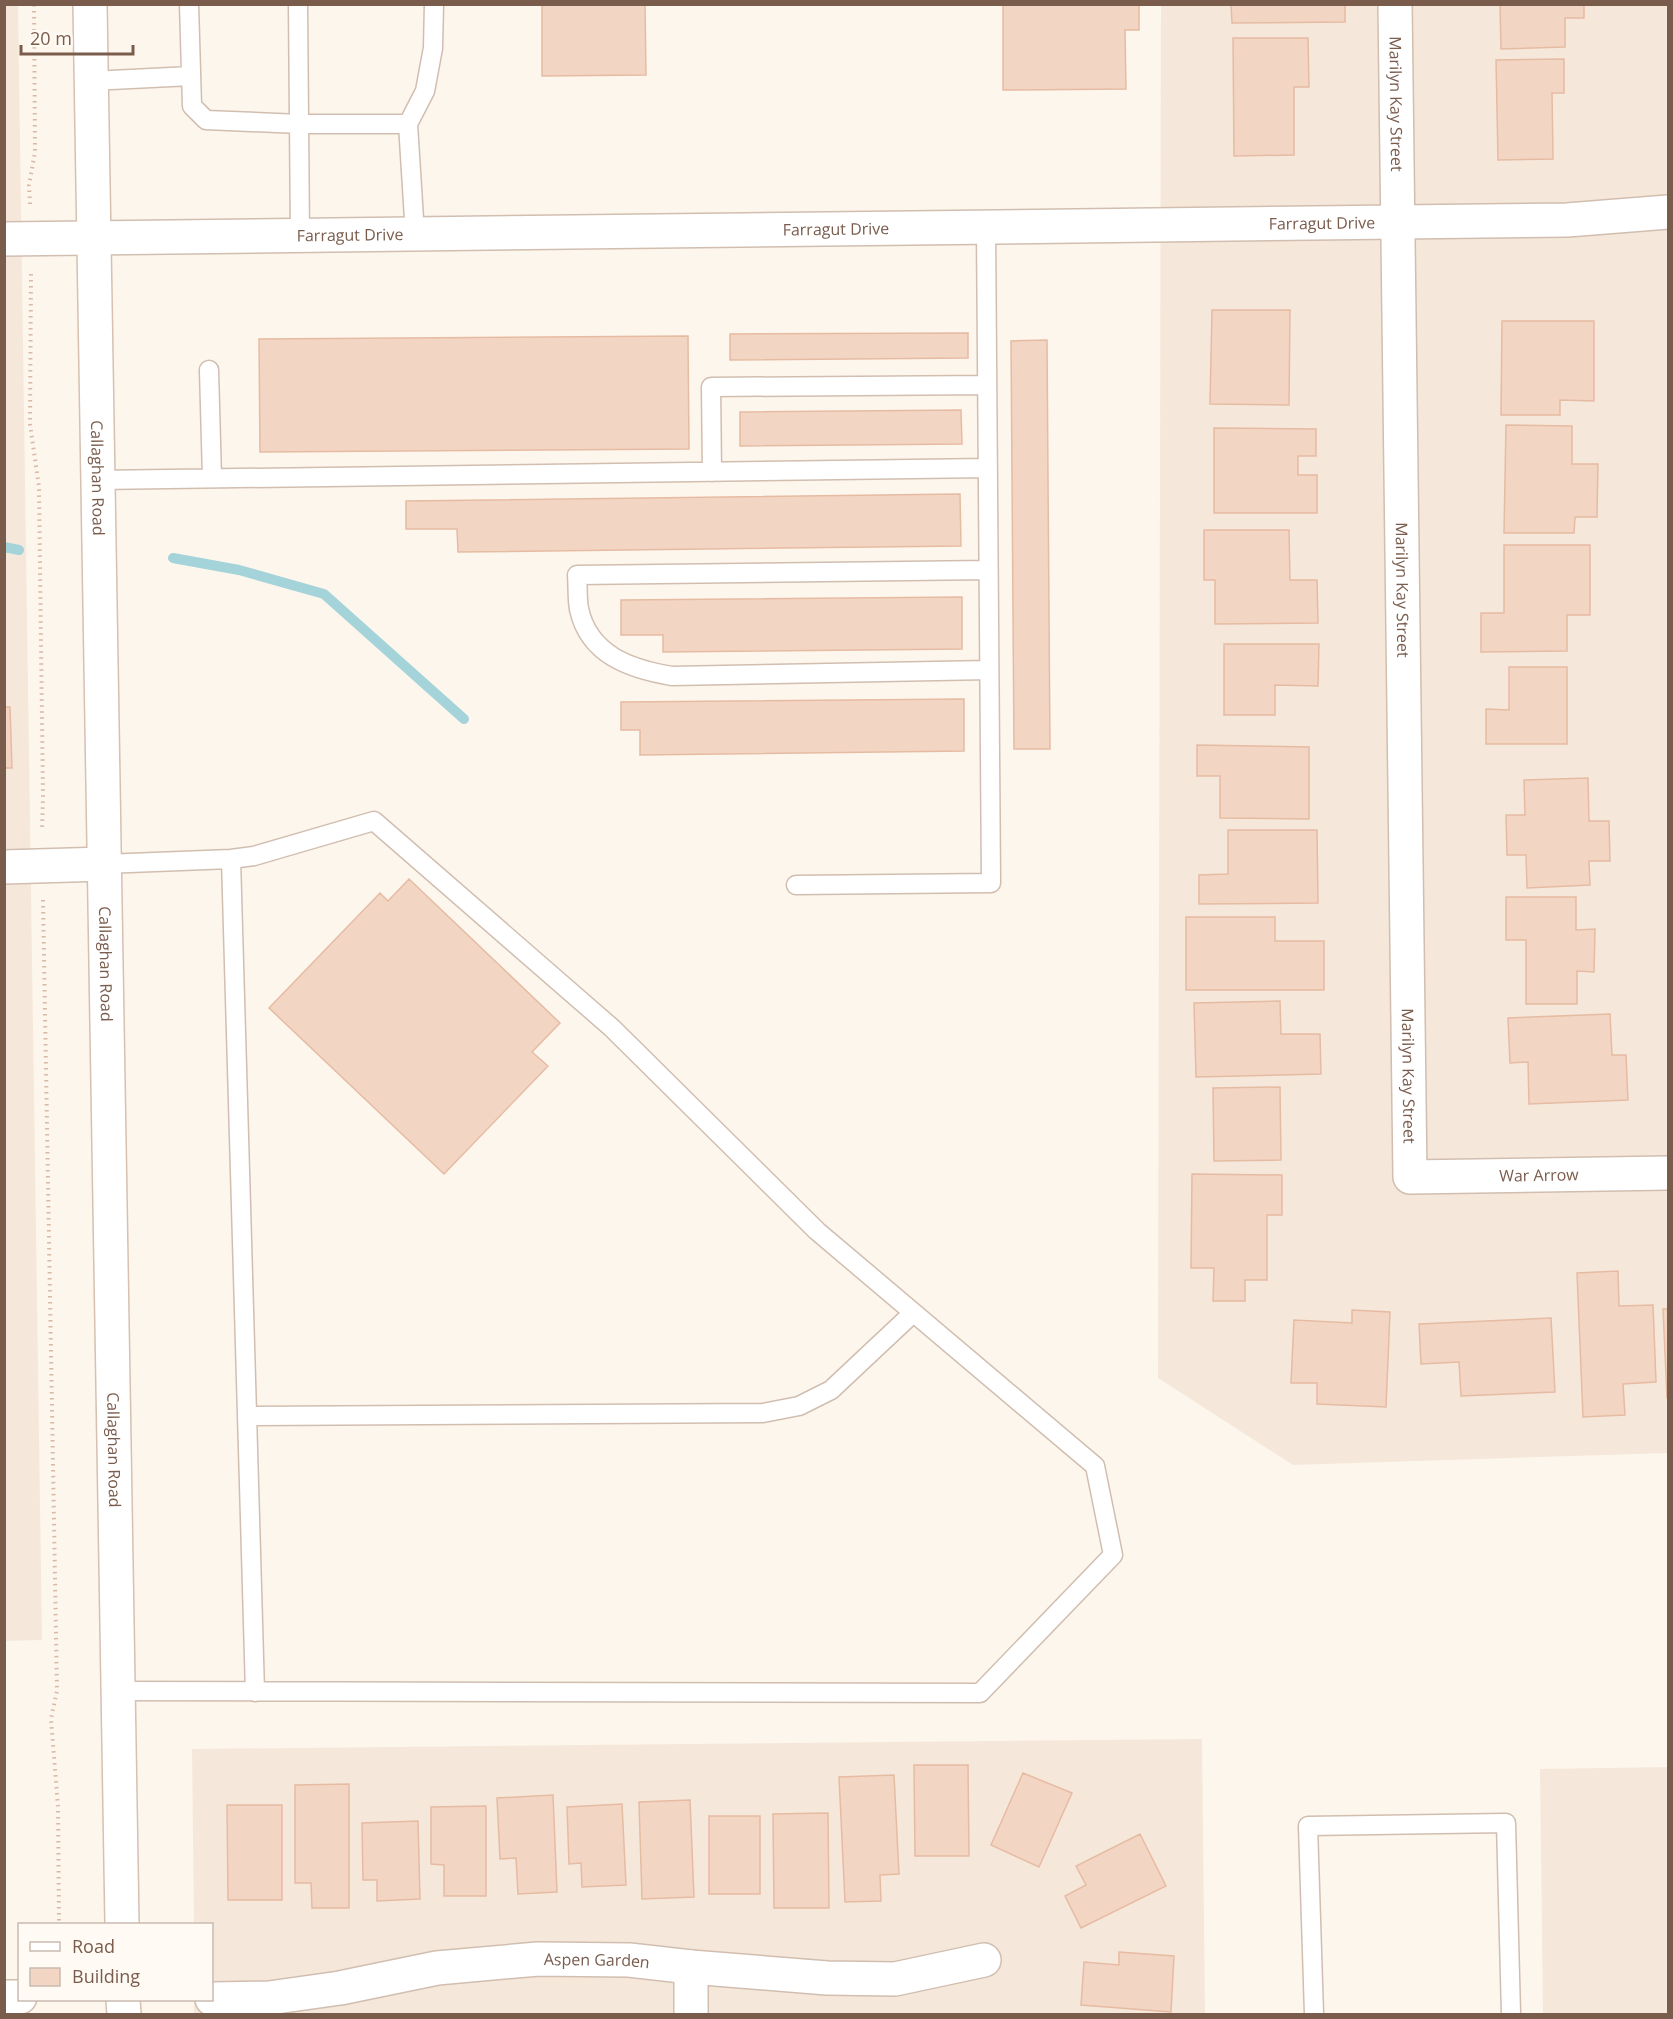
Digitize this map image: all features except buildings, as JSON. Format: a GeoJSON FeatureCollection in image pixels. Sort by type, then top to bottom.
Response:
{"type":"FeatureCollection","features":[{"type":"Feature","properties":{"kind":"street","name":"Callaghan Road"},"geometry":{"type":"LineString","coordinates":[[90,4],[122,1923]]}},
{"type":"Feature","properties":{"kind":"street","name":"Marilyn Kay Street"},"geometry":{"type":"LineString","coordinates":[[1395,4],[1410,1177]]}},
{"type":"Feature","properties":{"kind":"street","name":"Farragut Drive"},"geometry":{"type":"LineString","coordinates":[[4,239],[1567,220],[1668,212]]}},
{"type":"Feature","properties":{"kind":"street"},"geometry":{"type":"LineString","coordinates":[[4,867],[104,864]]}},
{"type":"Feature","properties":{"kind":"street","name":"War Arrow"},"geometry":{"type":"LineString","coordinates":[[1410,1177],[1668,1173]]}},
{"type":"Feature","properties":{"kind":"street","name":"Aspen Garden"},"geometry":{"type":"LineString","coordinates":[[213,1999],[269,1998],[340,1988],[437,1968],[538,1959],[628,1960],[827,1978],[895,1979],[984,1960]]}},
{"type":"Feature","properties":{"kind":"street"},"geometry":{"type":"LineString","coordinates":[[691,1967],[691,2014]]}},
{"type":"Feature","properties":{"kind":"lane"},"geometry":{"type":"LineString","coordinates":[[189,4],[192,106],[206,120],[300,124],[408,124]]}},
{"type":"Feature","properties":{"kind":"lane"},"geometry":{"type":"LineString","coordinates":[[298,4],[300,236]]}},
{"type":"Feature","properties":{"kind":"lane"},"geometry":{"type":"LineString","coordinates":[[415,235],[408,124],[425,91],[433,48],[434,4]]}},
{"type":"Feature","properties":{"kind":"lane"},"geometry":{"type":"LineString","coordinates":[[91,81],[190,76]]}},
{"type":"Feature","properties":{"kind":"lane"},"geometry":{"type":"LineString","coordinates":[[796,885],[991,883],[986,227]]}},
{"type":"Feature","properties":{"kind":"lane"},"geometry":{"type":"LineString","coordinates":[[209,370],[212,478]]}},
{"type":"Feature","properties":{"kind":"lane"},"geometry":{"type":"LineString","coordinates":[[712,472],[711,387],[987,385]]}},
{"type":"Feature","properties":{"kind":"lane"},"geometry":{"type":"LineString","coordinates":[[98,480],[987,468]]}},
{"type":"Feature","properties":{"kind":"lane"},"geometry":{"type":"LineString","coordinates":[[988,570],[577,575],[579,609],[589,636],[614,659],[645,672],[672,676],[989,670]]}},
{"type":"Feature","properties":{"kind":"lane"},"geometry":{"type":"LineString","coordinates":[[104,864],[254,856],[374,821],[612,1029],[817,1231],[1095,1466],[1113,1555],[980,1693],[118,1691]]}},
{"type":"Feature","properties":{"kind":"lane"},"geometry":{"type":"LineString","coordinates":[[231,859],[255,1692]]}},
{"type":"Feature","properties":{"kind":"lane"},"geometry":{"type":"LineString","coordinates":[[247,1416],[763,1413],[799,1406],[831,1390],[913,1313]]}},
{"type":"Feature","properties":{"kind":"lane"},"geometry":{"type":"LineString","coordinates":[[1314,2014],[1308,1826],[1506,1822],[1510,2014]]}},
{"type":"Feature","properties":{"kind":"path"},"geometry":{"type":"LineString","coordinates":[[30,204],[29,185],[35,152],[34,4]]}},
{"type":"Feature","properties":{"kind":"path"},"geometry":{"type":"LineString","coordinates":[[32,279],[30,424],[39,487],[43,797],[41,822]]}},
{"type":"Feature","properties":{"kind":"path"},"geometry":{"type":"LineString","coordinates":[[43,905],[57,1691],[51,1719],[58,1808],[59,1923]]}},
{"type":"Feature","properties":{"kind":"shaded area"},"geometry":{"type":"Polygon","coordinates":[[[4,5],[18,5],[42,1640],[5,1641],[4,5]]]}},
{"type":"Feature","properties":{"kind":"shaded area"},"geometry":{"type":"Polygon","coordinates":[[[1161,5],[1668,5],[1668,1453],[1293,1465],[1158,1378],[1161,5]]]}},
{"type":"Feature","properties":{"kind":"shaded area"},"geometry":{"type":"Polygon","coordinates":[[[1202,1739],[1205,2014],[194,2014],[194,2001],[213,2001],[213,1923],[194,1923],[192,1749],[1202,1739]]]}},
{"type":"Feature","properties":{"kind":"shaded area"},"geometry":{"type":"Polygon","coordinates":[[[1668,1767],[1668,2014],[1543,2014],[1540,1769],[1668,1767]]]}},
{"type":"Feature","properties":{"kind":"waterway"},"geometry":{"type":"LineString","coordinates":[[4,547],[19,550]]}},
{"type":"Feature","properties":{"kind":"waterway"},"geometry":{"type":"LineString","coordinates":[[173,558],[239,570],[324,594],[464,719]]}}]}
